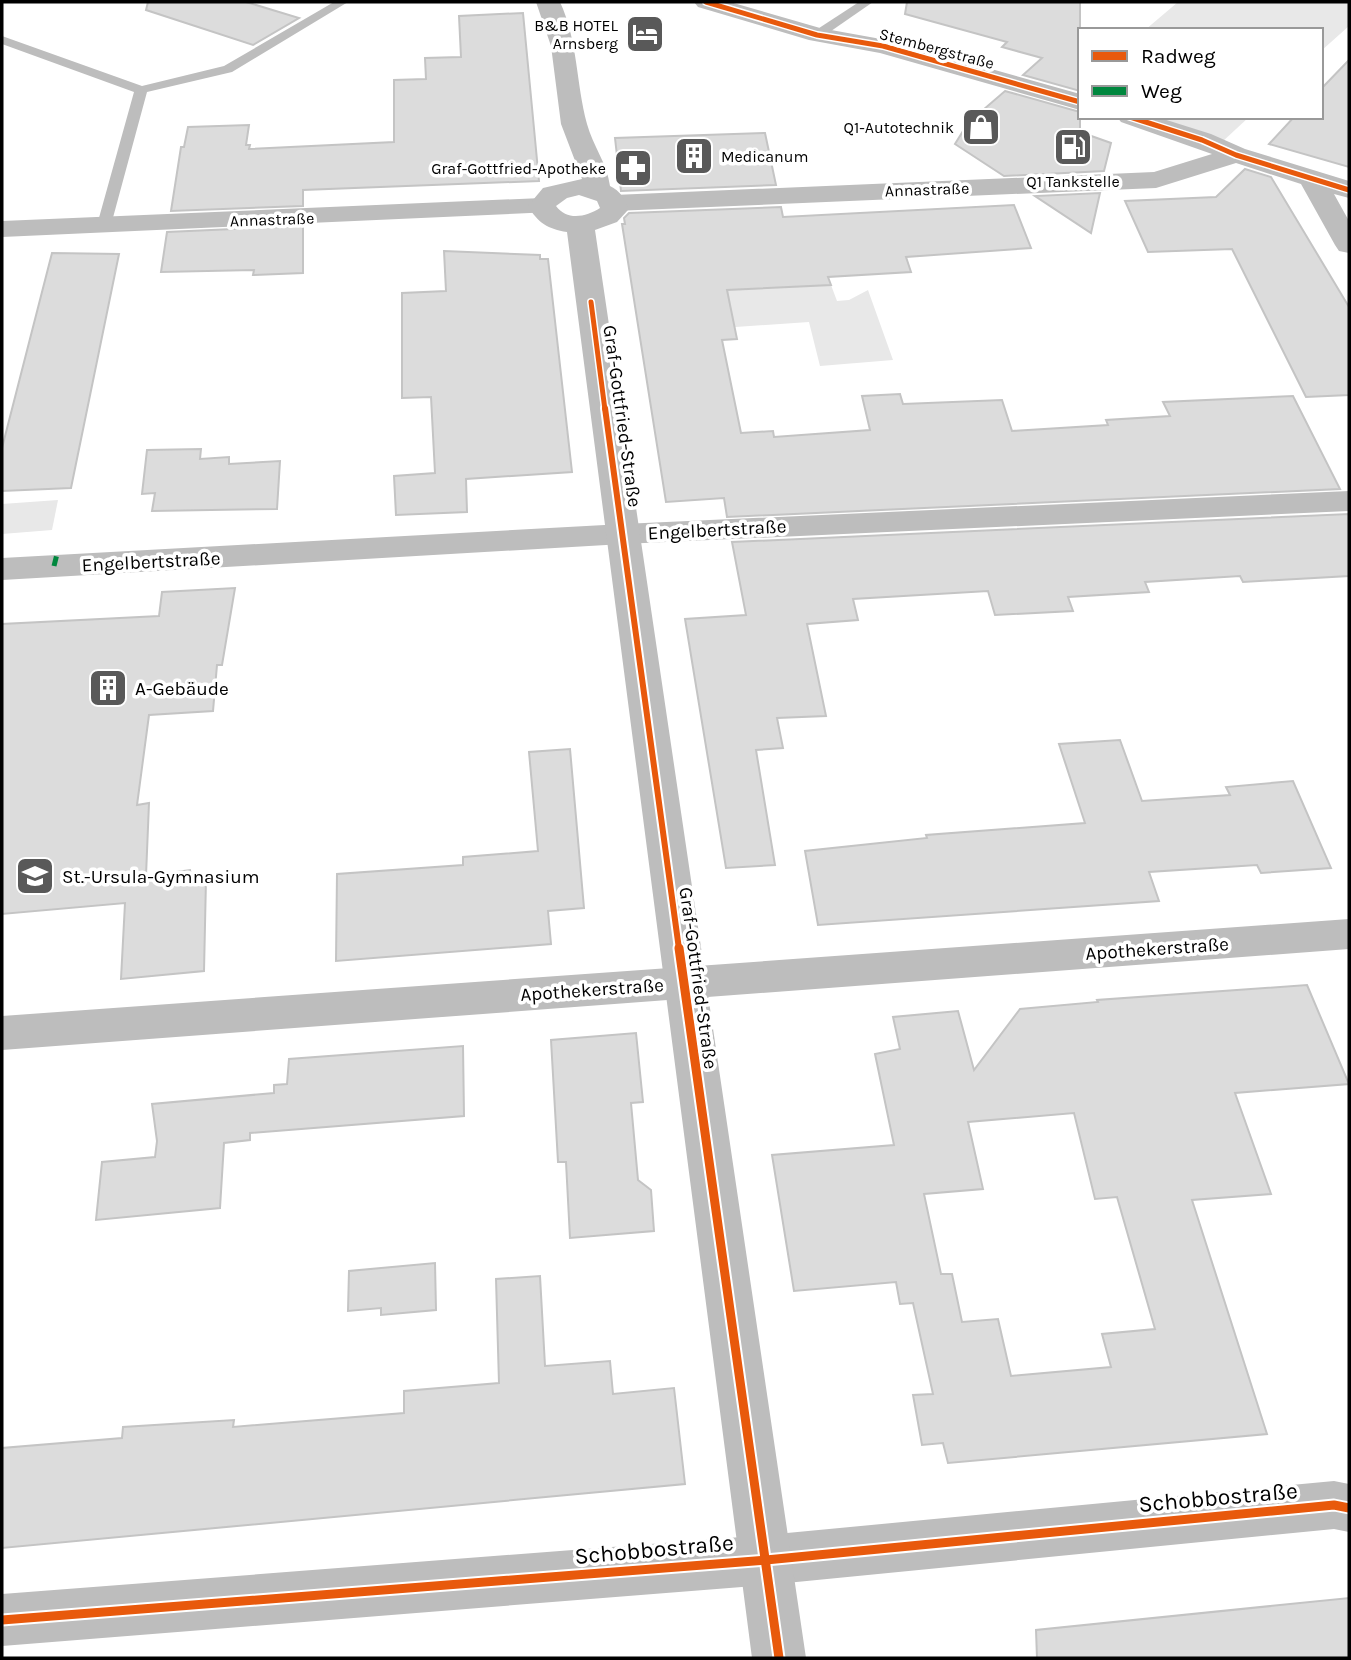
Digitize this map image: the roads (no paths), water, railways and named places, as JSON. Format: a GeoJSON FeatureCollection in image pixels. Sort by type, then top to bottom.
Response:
{"type":"FeatureCollection","features":[{"type":"Feature","properties":{"kind":"street"},"geometry":{"type":"LineString","coordinates":[[548,2],[559,22],[575,127],[614,209],[602,220],[580,224],[552,219],[544,213],[563,168],[575,127]]}},
{"type":"Feature","properties":{"kind":"street","name":"Stembergstraße"},"geometry":{"type":"LineString","coordinates":[[706,2],[817,35],[861,53],[1078,112]]}},
{"type":"Feature","properties":{"kind":"street","name":"Stembergstraße"},"geometry":{"type":"LineString","coordinates":[[1101,119],[1183,145],[1236,155],[1349,190]]}},
{"type":"Feature","properties":{"kind":"street","name":"Annastraße"},"geometry":{"type":"LineString","coordinates":[[2,229],[551,198],[579,187],[606,197],[1156,180],[1236,155]]}},
{"type":"Feature","properties":{"kind":"street"},"geometry":{"type":"LineString","coordinates":[[1312,179],[1349,244]]}},
{"type":"Feature","properties":{"kind":"street","name":"Graf-Gottfried-Straße"},"geometry":{"type":"LineString","coordinates":[[580,224],[683,982],[779,1658]]}},
{"type":"Feature","properties":{"kind":"street","name":"Engelbertstraße"},"geometry":{"type":"LineString","coordinates":[[2,569],[623,534],[1349,501]]}},
{"type":"Feature","properties":{"kind":"street","name":"Apothekerstraße"},"geometry":{"type":"LineString","coordinates":[[2,1033],[1349,934]]}},
{"type":"Feature","properties":{"kind":"street","name":"Schobbostraße"},"geometry":{"type":"LineString","coordinates":[[2,1620],[766,1560],[1334,1505],[1349,1508]]}},
{"type":"Feature","properties":{"kind":"lane"},"geometry":{"type":"LineString","coordinates":[[2,40],[141,90],[228,69],[342,2]]}},
{"type":"Feature","properties":{"kind":"lane","name":"Stembergstraße"},"geometry":{"type":"LineString","coordinates":[[817,35],[867,2]]}},
{"type":"Feature","properties":{"kind":"lane"},"geometry":{"type":"LineString","coordinates":[[104,225],[141,90]]}},
{"type":"Feature","properties":{"kind":"place","name":"B&B HOTEL Arnsberg"},"geometry":{"type":"Point","coordinates":[645,34]}},
{"type":"Feature","properties":{"kind":"place","name":"Q1-Autotechnik"},"geometry":{"type":"Point","coordinates":[981,127]}},
{"type":"Feature","properties":{"kind":"place","name":"Q1 Tankstelle"},"geometry":{"type":"Point","coordinates":[1073,147]}},
{"type":"Feature","properties":{"kind":"place","name":"Medicanum"},"geometry":{"type":"Point","coordinates":[694,156]}},
{"type":"Feature","properties":{"kind":"place","name":"Graf-Gottfried-Apotheke"},"geometry":{"type":"Point","coordinates":[633,168]}},
{"type":"Feature","properties":{"kind":"place","name":"A-Gebäude"},"geometry":{"type":"Point","coordinates":[108,688]}},
{"type":"Feature","properties":{"kind":"place","name":"St.-Ursula-Gymnasium"},"geometry":{"type":"Point","coordinates":[35,876]}}]}
